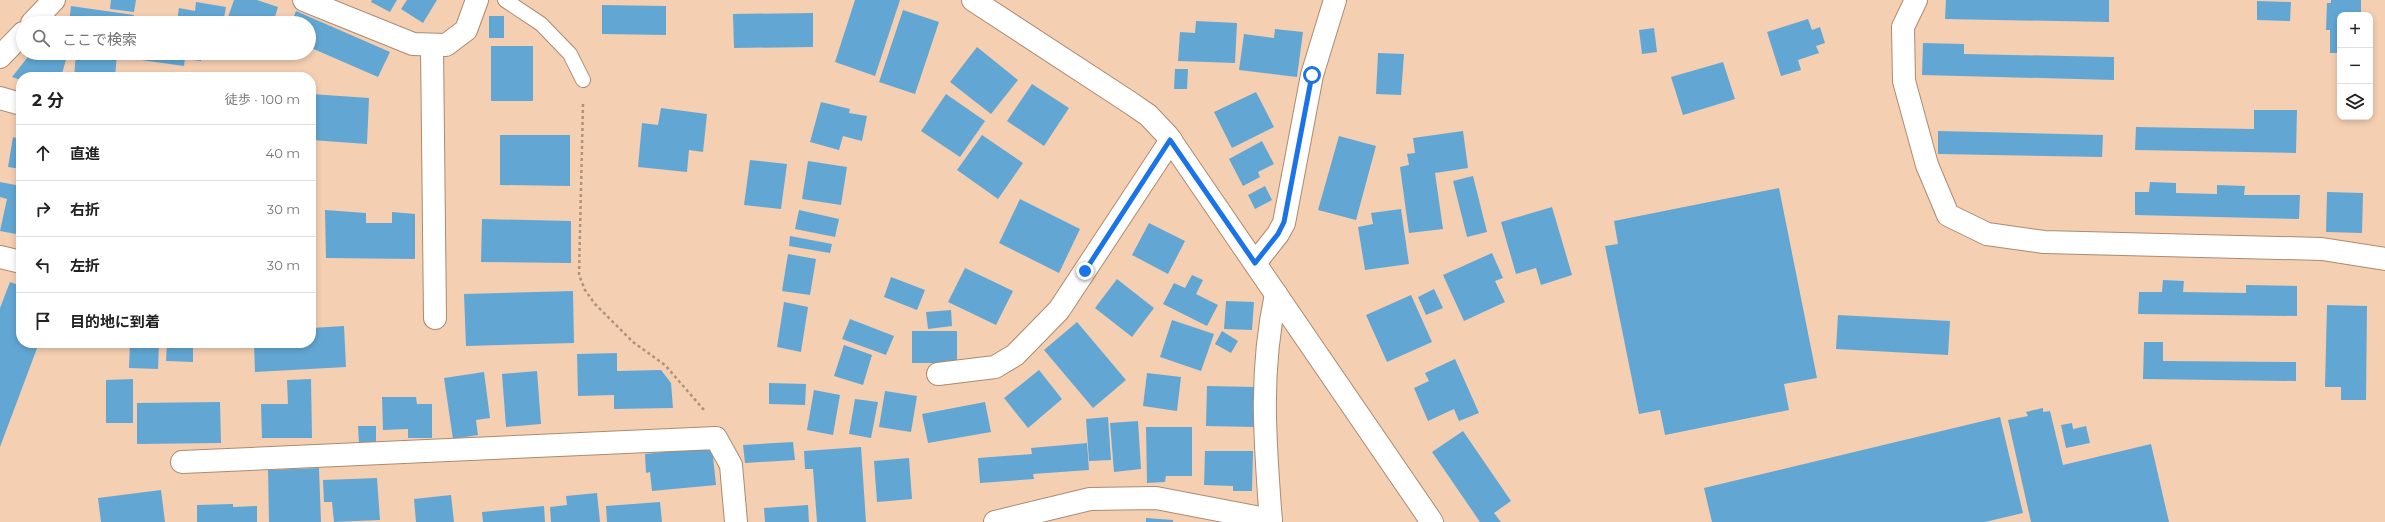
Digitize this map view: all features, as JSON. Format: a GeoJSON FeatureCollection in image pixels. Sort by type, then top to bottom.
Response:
{"type":"FeatureCollection","features":[{"type":"Feature","properties":{"kind":"street"},"geometry":{"type":"LineString","coordinates":[[39,16],[54,0]]}},
{"type":"Feature","properties":{"kind":"street"},"geometry":{"type":"LineString","coordinates":[[304,0],[413,44],[432,45],[446,45],[466,30],[477,0]]}},
{"type":"Feature","properties":{"kind":"street"},"geometry":{"type":"LineString","coordinates":[[974,0],[1148,115],[1170,140],[1432,522]]}},
{"type":"Feature","properties":{"kind":"street"},"geometry":{"type":"LineString","coordinates":[[1255,263],[1278,234],[1284,222],[1312,75],[1335,0]]}},
{"type":"Feature","properties":{"kind":"street"},"geometry":{"type":"LineString","coordinates":[[1916,0],[1903,27],[1904,81],[1927,165],[1948,215],[1987,234],[2044,242],[2322,249],[2385,259]]}},
{"type":"Feature","properties":{"kind":"street"},"geometry":{"type":"LineString","coordinates":[[0,57],[16,40]]}},
{"type":"Feature","properties":{"kind":"street"},"geometry":{"type":"LineString","coordinates":[[432,45],[436,318]]}},
{"type":"Feature","properties":{"kind":"street"},"geometry":{"type":"LineString","coordinates":[[0,98],[16,103]]}},
{"type":"Feature","properties":{"kind":"street"},"geometry":{"type":"LineString","coordinates":[[938,374],[995,367],[1015,356],[1059,310],[1170,140]]}},
{"type":"Feature","properties":{"kind":"street"},"geometry":{"type":"LineString","coordinates":[[0,257],[16,261]]}},
{"type":"Feature","properties":{"kind":"street"},"geometry":{"type":"LineString","coordinates":[[995,522],[1090,499],[1156,498],[1271,521],[1264,424],[1264,390],[1269,324],[1276,294]]}},
{"type":"Feature","properties":{"kind":"street"},"geometry":{"type":"LineString","coordinates":[[182,462],[716,438],[731,466],[736,522]]}},
{"type":"Feature","properties":{"kind":"lane"},"geometry":{"type":"LineString","coordinates":[[505,0],[541,24],[570,54],[583,80]]}},
{"type":"Feature","properties":{"kind":"path"},"geometry":{"type":"LineString","coordinates":[[583,80],[579,276],[585,290],[595,304],[633,342],[665,365],[707,413],[716,438]]}},
{"type":"Feature","properties":{"kind":"building"},"geometry":{"type":"Polygon","coordinates":[[[111,0],[136,0],[134,12],[110,9],[111,0]]]}},
{"type":"Feature","properties":{"kind":"building"},"geometry":{"type":"Polygon","coordinates":[[[234,0],[257,0],[278,7],[275,16],[228,16],[234,0]]]}},
{"type":"Feature","properties":{"kind":"building"},"geometry":{"type":"Polygon","coordinates":[[[372,0],[397,0],[390,12],[371,2],[372,0]]]}},
{"type":"Feature","properties":{"kind":"building"},"geometry":{"type":"Polygon","coordinates":[[[407,0],[437,0],[423,23],[401,9],[407,0]]]}},
{"type":"Feature","properties":{"kind":"building"},"geometry":{"type":"Polygon","coordinates":[[[855,0],[900,0],[875,76],[835,62],[855,0]]]}},
{"type":"Feature","properties":{"kind":"building"},"geometry":{"type":"Polygon","coordinates":[[[1946,0],[2109,0],[2109,22],[1945,19],[1946,0]]]}},
{"type":"Feature","properties":{"kind":"building"},"geometry":{"type":"Polygon","coordinates":[[[2331,0],[2361,0],[2361,12],[2337,12],[2337,53],[2330,53],[2330,30],[2326,30],[2327,3],[2331,3],[2331,0]]]}},
{"type":"Feature","properties":{"kind":"building"},"geometry":{"type":"Polygon","coordinates":[[[2257,1],[2291,2],[2290,21],[2257,20],[2257,1]]]}},
{"type":"Feature","properties":{"kind":"building"},"geometry":{"type":"Polygon","coordinates":[[[196,2],[226,7],[224,16],[178,16],[179,8],[195,11],[196,2]]]}},
{"type":"Feature","properties":{"kind":"building"},"geometry":{"type":"Polygon","coordinates":[[[602,5],[666,6],[666,35],[602,34],[602,5]]]}},
{"type":"Feature","properties":{"kind":"building"},"geometry":{"type":"Polygon","coordinates":[[[71,6],[134,15],[134,16],[70,16],[71,6]]]}},
{"type":"Feature","properties":{"kind":"building"},"geometry":{"type":"Polygon","coordinates":[[[903,10],[939,22],[915,94],[879,82],[903,10]]]}},
{"type":"Feature","properties":{"kind":"building"},"geometry":{"type":"Polygon","coordinates":[[[296,11],[307,16],[294,16],[296,11]]]}},
{"type":"Feature","properties":{"kind":"building"},"geometry":{"type":"Polygon","coordinates":[[[813,13],[813,47],[734,48],[733,14],[813,13]]]}},
{"type":"Feature","properties":{"kind":"building"},"geometry":{"type":"Polygon","coordinates":[[[489,16],[504,16],[504,38],[489,38],[489,16]]]}},
{"type":"Feature","properties":{"kind":"building"},"geometry":{"type":"Polygon","coordinates":[[[1808,19],[1812,30],[1820,27],[1825,43],[1816,46],[1819,53],[1798,60],[1801,70],[1781,76],[1767,32],[1808,19]]]}},
{"type":"Feature","properties":{"kind":"building"},"geometry":{"type":"Polygon","coordinates":[[[316,20],[390,52],[378,77],[316,50],[316,20]]]}},
{"type":"Feature","properties":{"kind":"building"},"geometry":{"type":"Polygon","coordinates":[[[1196,21],[1237,23],[1235,63],[1178,61],[1180,32],[1195,33],[1196,21]]]}},
{"type":"Feature","properties":{"kind":"building"},"geometry":{"type":"Polygon","coordinates":[[[1654,28],[1657,52],[1642,54],[1639,30],[1654,28]]]}},
{"type":"Feature","properties":{"kind":"building"},"geometry":{"type":"Polygon","coordinates":[[[1275,29],[1303,32],[1297,77],[1239,70],[1244,34],[1274,38],[1275,29]]]}},
{"type":"Feature","properties":{"kind":"building"},"geometry":{"type":"Polygon","coordinates":[[[1923,43],[1964,44],[1964,54],[2114,57],[2114,80],[1922,75],[1923,43]]]}},
{"type":"Feature","properties":{"kind":"building"},"geometry":{"type":"Polygon","coordinates":[[[491,46],[533,46],[533,101],[491,101],[491,46]]]}},
{"type":"Feature","properties":{"kind":"building"},"geometry":{"type":"Polygon","coordinates":[[[977,47],[1018,80],[991,114],[950,82],[977,47]]]}},
{"type":"Feature","properties":{"kind":"building"},"geometry":{"type":"Polygon","coordinates":[[[1378,53],[1404,54],[1401,95],[1376,94],[1378,53]]]}},
{"type":"Feature","properties":{"kind":"building"},"geometry":{"type":"Polygon","coordinates":[[[25,60],[66,60],[62,72],[16,72],[16,78],[12,77],[25,60]]]}},
{"type":"Feature","properties":{"kind":"building"},"geometry":{"type":"Polygon","coordinates":[[[75,60],[116,60],[115,72],[74,72],[75,60]]]}},
{"type":"Feature","properties":{"kind":"building"},"geometry":{"type":"Polygon","coordinates":[[[141,60],[185,60],[184,66],[141,60]]]}},
{"type":"Feature","properties":{"kind":"building"},"geometry":{"type":"Polygon","coordinates":[[[1723,62],[1735,99],[1683,115],[1671,77],[1723,62]]]}},
{"type":"Feature","properties":{"kind":"building"},"geometry":{"type":"Polygon","coordinates":[[[1175,69],[1188,69],[1187,89],[1174,89],[1175,69]]]}},
{"type":"Feature","properties":{"kind":"building"},"geometry":{"type":"Polygon","coordinates":[[[1032,84],[1069,108],[1044,146],[1007,121],[1032,84]]]}},
{"type":"Feature","properties":{"kind":"building"},"geometry":{"type":"Polygon","coordinates":[[[1256,92],[1274,127],[1232,148],[1214,112],[1256,92]]]}},
{"type":"Feature","properties":{"kind":"building"},"geometry":{"type":"Polygon","coordinates":[[[316,94],[369,98],[367,144],[316,140],[316,94]]]}},
{"type":"Feature","properties":{"kind":"building"},"geometry":{"type":"Polygon","coordinates":[[[946,94],[985,121],[960,157],[921,131],[946,94]]]}},
{"type":"Feature","properties":{"kind":"building"},"geometry":{"type":"Polygon","coordinates":[[[821,102],[850,109],[849,113],[867,116],[862,141],[843,136],[839,150],[810,142],[821,102]]]}},
{"type":"Feature","properties":{"kind":"building"},"geometry":{"type":"Polygon","coordinates":[[[661,108],[707,114],[703,152],[689,150],[687,172],[638,167],[642,123],[658,125],[661,108]]]}},
{"type":"Feature","properties":{"kind":"building"},"geometry":{"type":"Polygon","coordinates":[[[2254,110],[2297,110],[2296,153],[2135,150],[2136,127],[2254,129],[2254,110]]]}},
{"type":"Feature","properties":{"kind":"building"},"geometry":{"type":"Polygon","coordinates":[[[1463,131],[1468,168],[1435,173],[1443,229],[1409,233],[1400,167],[1409,165],[1407,154],[1415,153],[1413,138],[1463,131]]]}},
{"type":"Feature","properties":{"kind":"building"},"geometry":{"type":"Polygon","coordinates":[[[1938,131],[2103,135],[2102,157],[1938,154],[1938,131]]]}},
{"type":"Feature","properties":{"kind":"building"},"geometry":{"type":"Polygon","coordinates":[[[500,135],[570,135],[570,186],[500,185],[500,135]]]}},
{"type":"Feature","properties":{"kind":"building"},"geometry":{"type":"Polygon","coordinates":[[[982,135],[1023,163],[998,199],[957,170],[982,135]]]}},
{"type":"Feature","properties":{"kind":"building"},"geometry":{"type":"Polygon","coordinates":[[[1339,136],[1376,146],[1356,220],[1318,210],[1339,136]]]}},
{"type":"Feature","properties":{"kind":"building"},"geometry":{"type":"Polygon","coordinates":[[[13,137],[16,138],[16,168],[8,167],[13,137]]]}},
{"type":"Feature","properties":{"kind":"building"},"geometry":{"type":"Polygon","coordinates":[[[1262,141],[1274,164],[1258,172],[1260,177],[1243,186],[1229,159],[1262,141]]]}},
{"type":"Feature","properties":{"kind":"building"},"geometry":{"type":"Polygon","coordinates":[[[750,160],[787,164],[781,209],[744,205],[750,160]]]}},
{"type":"Feature","properties":{"kind":"building"},"geometry":{"type":"Polygon","coordinates":[[[808,161],[847,167],[841,205],[802,199],[808,161]]]}},
{"type":"Feature","properties":{"kind":"building"},"geometry":{"type":"Polygon","coordinates":[[[1473,176],[1487,232],[1467,237],[1453,181],[1473,176]]]}},
{"type":"Feature","properties":{"kind":"building"},"geometry":{"type":"Polygon","coordinates":[[[0,182],[16,185],[16,234],[0,231],[7,199],[0,197],[0,182]]]}},
{"type":"Feature","properties":{"kind":"building"},"geometry":{"type":"Polygon","coordinates":[[[2150,182],[2176,183],[2176,193],[2217,194],[2217,185],[2245,186],[2244,195],[2300,195],[2299,219],[2135,215],[2135,192],[2149,192],[2150,182]]]}},
{"type":"Feature","properties":{"kind":"building"},"geometry":{"type":"Polygon","coordinates":[[[1265,186],[1272,200],[1255,209],[1248,195],[1265,186]]]}},
{"type":"Feature","properties":{"kind":"building"},"geometry":{"type":"Polygon","coordinates":[[[1779,188],[1817,378],[1784,384],[1789,410],[1665,435],[1660,410],[1639,414],[1605,246],[1618,244],[1614,221],[1779,188]]]}},
{"type":"Feature","properties":{"kind":"building"},"geometry":{"type":"Polygon","coordinates":[[[2327,192],[2363,193],[2362,233],[2326,232],[2327,192]]]}},
{"type":"Feature","properties":{"kind":"building"},"geometry":{"type":"Polygon","coordinates":[[[1020,199],[1080,229],[1059,273],[999,243],[1020,199]]]}},
{"type":"Feature","properties":{"kind":"building"},"geometry":{"type":"Polygon","coordinates":[[[1552,207],[1572,275],[1541,285],[1536,268],[1516,274],[1501,222],[1552,207]]]}},
{"type":"Feature","properties":{"kind":"building"},"geometry":{"type":"Polygon","coordinates":[[[1401,209],[1409,264],[1365,270],[1358,227],[1373,224],[1371,213],[1401,209]]]}},
{"type":"Feature","properties":{"kind":"building"},"geometry":{"type":"Polygon","coordinates":[[[325,210],[366,213],[366,223],[392,223],[392,212],[415,214],[415,259],[326,258],[325,210]]]}},
{"type":"Feature","properties":{"kind":"building"},"geometry":{"type":"Polygon","coordinates":[[[799,210],[839,219],[835,237],[795,229],[799,210]]]}},
{"type":"Feature","properties":{"kind":"building"},"geometry":{"type":"Polygon","coordinates":[[[482,219],[571,221],[571,263],[481,262],[482,219]]]}},
{"type":"Feature","properties":{"kind":"building"},"geometry":{"type":"Polygon","coordinates":[[[1149,223],[1185,241],[1168,274],[1132,255],[1149,223]]]}},
{"type":"Feature","properties":{"kind":"building"},"geometry":{"type":"Polygon","coordinates":[[[790,236],[832,244],[830,253],[789,246],[790,236]]]}},
{"type":"Feature","properties":{"kind":"building"},"geometry":{"type":"Polygon","coordinates":[[[1492,253],[1503,278],[1495,281],[1505,302],[1464,321],[1443,275],[1492,253]]]}},
{"type":"Feature","properties":{"kind":"building"},"geometry":{"type":"Polygon","coordinates":[[[788,254],[816,259],[810,295],[782,291],[788,254]]]}},
{"type":"Feature","properties":{"kind":"building"},"geometry":{"type":"Polygon","coordinates":[[[965,268],[1013,291],[996,325],[948,302],[965,268]]]}},
{"type":"Feature","properties":{"kind":"building"},"geometry":{"type":"Polygon","coordinates":[[[1192,275],[1203,280],[1196,294],[1218,305],[1207,326],[1163,304],[1174,283],[1185,288],[1192,275]]]}},
{"type":"Feature","properties":{"kind":"building"},"geometry":{"type":"Polygon","coordinates":[[[891,277],[925,290],[917,310],[884,297],[891,277]]]}},
{"type":"Feature","properties":{"kind":"building"},"geometry":{"type":"Polygon","coordinates":[[[1117,279],[1154,308],[1132,337],[1095,308],[1117,279]]]}},
{"type":"Feature","properties":{"kind":"building"},"geometry":{"type":"Polygon","coordinates":[[[2163,280],[2184,281],[2183,292],[2246,293],[2246,285],[2297,286],[2297,316],[2138,314],[2139,292],[2162,292],[2163,280]]]}},
{"type":"Feature","properties":{"kind":"building"},"geometry":{"type":"Polygon","coordinates":[[[10,282],[16,284],[16,348],[37,348],[0,447],[0,308],[10,282]]]}},
{"type":"Feature","properties":{"kind":"building"},"geometry":{"type":"Polygon","coordinates":[[[1434,289],[1443,308],[1426,315],[1418,297],[1434,289]]]}},
{"type":"Feature","properties":{"kind":"building"},"geometry":{"type":"Polygon","coordinates":[[[573,291],[574,343],[466,346],[464,294],[573,291]]]}},
{"type":"Feature","properties":{"kind":"building"},"geometry":{"type":"Polygon","coordinates":[[[1411,295],[1432,342],[1387,362],[1366,315],[1411,295]]]}},
{"type":"Feature","properties":{"kind":"building"},"geometry":{"type":"Polygon","coordinates":[[[1226,301],[1254,302],[1252,330],[1224,329],[1226,301]]]}},
{"type":"Feature","properties":{"kind":"building"},"geometry":{"type":"Polygon","coordinates":[[[784,302],[808,307],[801,352],[777,347],[784,302]]]}},
{"type":"Feature","properties":{"kind":"building"},"geometry":{"type":"Polygon","coordinates":[[[2327,305],[2367,306],[2366,400],[2341,400],[2341,387],[2325,387],[2327,305]]]}},
{"type":"Feature","properties":{"kind":"building"},"geometry":{"type":"Polygon","coordinates":[[[951,310],[952,326],[928,329],[926,312],[951,310]]]}},
{"type":"Feature","properties":{"kind":"building"},"geometry":{"type":"Polygon","coordinates":[[[1838,315],[1950,321],[1948,355],[1836,349],[1838,315]]]}},
{"type":"Feature","properties":{"kind":"building"},"geometry":{"type":"Polygon","coordinates":[[[850,319],[894,336],[886,355],[842,339],[850,319]]]}},
{"type":"Feature","properties":{"kind":"building"},"geometry":{"type":"Polygon","coordinates":[[[1172,320],[1214,334],[1201,371],[1160,357],[1172,320]]]}},
{"type":"Feature","properties":{"kind":"building"},"geometry":{"type":"Polygon","coordinates":[[[1077,322],[1126,380],[1093,408],[1044,350],[1077,322]]]}},
{"type":"Feature","properties":{"kind":"building"},"geometry":{"type":"Polygon","coordinates":[[[344,326],[346,367],[255,372],[254,348],[316,348],[316,328],[344,326]]]}},
{"type":"Feature","properties":{"kind":"building"},"geometry":{"type":"Polygon","coordinates":[[[912,331],[957,331],[957,363],[912,363],[912,331]]]}},
{"type":"Feature","properties":{"kind":"building"},"geometry":{"type":"Polygon","coordinates":[[[1222,331],[1238,341],[1231,353],[1215,344],[1222,331]]]}},
{"type":"Feature","properties":{"kind":"building"},"geometry":{"type":"Polygon","coordinates":[[[2144,342],[2163,342],[2163,361],[2296,362],[2296,381],[2143,379],[2144,342]]]}},
{"type":"Feature","properties":{"kind":"building"},"geometry":{"type":"Polygon","coordinates":[[[844,345],[872,355],[863,385],[834,376],[844,345]]]}},
{"type":"Feature","properties":{"kind":"building"},"geometry":{"type":"Polygon","coordinates":[[[130,348],[159,348],[158,369],[129,368],[130,348]]]}},
{"type":"Feature","properties":{"kind":"building"},"geometry":{"type":"Polygon","coordinates":[[[167,348],[193,348],[193,362],[166,361],[167,348]]]}},
{"type":"Feature","properties":{"kind":"building"},"geometry":{"type":"Polygon","coordinates":[[[617,353],[617,371],[661,370],[671,383],[673,408],[614,409],[614,395],[578,396],[577,354],[617,353]]]}},
{"type":"Feature","properties":{"kind":"building"},"geometry":{"type":"Polygon","coordinates":[[[1455,359],[1479,413],[1459,421],[1454,409],[1428,421],[1414,388],[1429,381],[1425,373],[1455,359]]]}},
{"type":"Feature","properties":{"kind":"building"},"geometry":{"type":"Polygon","coordinates":[[[1039,370],[1062,399],[1028,428],[1004,398],[1039,370]]]}},
{"type":"Feature","properties":{"kind":"building"},"geometry":{"type":"Polygon","coordinates":[[[537,371],[541,424],[506,427],[502,374],[537,371]]]}},
{"type":"Feature","properties":{"kind":"building"},"geometry":{"type":"Polygon","coordinates":[[[484,372],[490,418],[476,420],[478,435],[453,439],[444,378],[484,372]]]}},
{"type":"Feature","properties":{"kind":"building"},"geometry":{"type":"Polygon","coordinates":[[[1147,373],[1181,377],[1177,411],[1143,406],[1147,373]]]}},
{"type":"Feature","properties":{"kind":"building"},"geometry":{"type":"Polygon","coordinates":[[[133,379],[133,423],[106,423],[106,380],[133,379]]]}},
{"type":"Feature","properties":{"kind":"building"},"geometry":{"type":"Polygon","coordinates":[[[311,379],[312,438],[262,438],[261,404],[288,404],[287,380],[311,379]]]}},
{"type":"Feature","properties":{"kind":"building"},"geometry":{"type":"Polygon","coordinates":[[[769,383],[806,384],[805,405],[769,404],[769,383]]]}},
{"type":"Feature","properties":{"kind":"building"},"geometry":{"type":"Polygon","coordinates":[[[1207,386],[1255,387],[1255,427],[1206,426],[1207,386]]]}},
{"type":"Feature","properties":{"kind":"building"},"geometry":{"type":"Polygon","coordinates":[[[814,390],[840,395],[833,435],[807,430],[814,390]]]}},
{"type":"Feature","properties":{"kind":"building"},"geometry":{"type":"Polygon","coordinates":[[[885,391],[917,396],[911,432],[879,427],[885,391]]]}},
{"type":"Feature","properties":{"kind":"building"},"geometry":{"type":"Polygon","coordinates":[[[382,397],[416,397],[417,404],[432,404],[432,438],[408,438],[408,429],[383,430],[382,397]]]}},
{"type":"Feature","properties":{"kind":"building"},"geometry":{"type":"Polygon","coordinates":[[[855,399],[878,402],[871,438],[849,434],[855,399]]]}},
{"type":"Feature","properties":{"kind":"building"},"geometry":{"type":"Polygon","coordinates":[[[220,402],[221,443],[137,444],[137,403],[220,402]]]}},
{"type":"Feature","properties":{"kind":"building"},"geometry":{"type":"Polygon","coordinates":[[[985,402],[991,432],[928,443],[922,414],[985,402]]]}},
{"type":"Feature","properties":{"kind":"building"},"geometry":{"type":"Polygon","coordinates":[[[2043,408],[2043,412],[2050,411],[2063,465],[2151,444],[2169,522],[2031,522],[2008,420],[2028,416],[2026,412],[2043,408]]]}},
{"type":"Feature","properties":{"kind":"building"},"geometry":{"type":"Polygon","coordinates":[[[1108,417],[1111,460],[1089,461],[1086,419],[1108,417]]]}},
{"type":"Feature","properties":{"kind":"building"},"geometry":{"type":"Polygon","coordinates":[[[2000,417],[2023,513],[1985,522],[1712,522],[1704,488],[2000,417]]]}},
{"type":"Feature","properties":{"kind":"building"},"geometry":{"type":"Polygon","coordinates":[[[1138,421],[1141,469],[1114,472],[1110,423],[1138,421]]]}},
{"type":"Feature","properties":{"kind":"building"},"geometry":{"type":"Polygon","coordinates":[[[2072,423],[2073,429],[2086,426],[2090,443],[2066,448],[2061,425],[2072,423]]]}},
{"type":"Feature","properties":{"kind":"building"},"geometry":{"type":"Polygon","coordinates":[[[358,426],[376,426],[376,444],[359,444],[358,426]]]}},
{"type":"Feature","properties":{"kind":"building"},"geometry":{"type":"Polygon","coordinates":[[[1146,427],[1192,427],[1192,476],[1166,476],[1165,482],[1147,483],[1146,427]]]}},
{"type":"Feature","properties":{"kind":"building"},"geometry":{"type":"Polygon","coordinates":[[[1463,431],[1511,501],[1494,513],[1501,522],[1480,522],[1432,452],[1463,431]]]}},
{"type":"Feature","properties":{"kind":"building"},"geometry":{"type":"Polygon","coordinates":[[[793,442],[795,460],[745,463],[743,445],[793,442]]]}},
{"type":"Feature","properties":{"kind":"building"},"geometry":{"type":"Polygon","coordinates":[[[1087,443],[1089,470],[1033,474],[1034,479],[980,483],[978,458],[1032,454],[1031,448],[1087,443]]]}},
{"type":"Feature","properties":{"kind":"building"},"geometry":{"type":"Polygon","coordinates":[[[712,447],[716,485],[652,491],[650,472],[646,473],[645,454],[712,447]]]}},
{"type":"Feature","properties":{"kind":"building"},"geometry":{"type":"Polygon","coordinates":[[[861,447],[866,522],[817,522],[813,469],[805,469],[804,451],[861,447]]]}},
{"type":"Feature","properties":{"kind":"building"},"geometry":{"type":"Polygon","coordinates":[[[1205,451],[1253,451],[1252,491],[1233,491],[1233,486],[1204,485],[1205,451]]]}},
{"type":"Feature","properties":{"kind":"building"},"geometry":{"type":"Polygon","coordinates":[[[909,458],[912,499],[877,502],[874,461],[909,458]]]}},
{"type":"Feature","properties":{"kind":"building"},"geometry":{"type":"Polygon","coordinates":[[[319,468],[321,522],[269,522],[268,470],[319,468]]]}},
{"type":"Feature","properties":{"kind":"building"},"geometry":{"type":"Polygon","coordinates":[[[377,478],[380,520],[334,522],[332,502],[324,502],[323,480],[377,478]]]}},
{"type":"Feature","properties":{"kind":"building"},"geometry":{"type":"Polygon","coordinates":[[[161,490],[165,522],[101,522],[98,498],[161,490]]]}},
{"type":"Feature","properties":{"kind":"building"},"geometry":{"type":"Polygon","coordinates":[[[597,493],[600,522],[551,522],[550,507],[567,505],[566,496],[597,493]]]}},
{"type":"Feature","properties":{"kind":"building"},"geometry":{"type":"Polygon","coordinates":[[[451,495],[454,522],[416,522],[414,499],[451,495]]]}},
{"type":"Feature","properties":{"kind":"building"},"geometry":{"type":"Polygon","coordinates":[[[660,502],[662,522],[607,522],[606,506],[660,502]]]}},
{"type":"Feature","properties":{"kind":"building"},"geometry":{"type":"Polygon","coordinates":[[[233,504],[233,507],[257,506],[257,522],[197,522],[197,505],[233,504]]]}},
{"type":"Feature","properties":{"kind":"building"},"geometry":{"type":"Polygon","coordinates":[[[808,505],[809,522],[765,522],[764,508],[808,505]]]}},
{"type":"Feature","properties":{"kind":"building"},"geometry":{"type":"Polygon","coordinates":[[[544,506],[545,522],[483,522],[482,512],[544,506]]]}},
{"type":"Feature","properties":{"kind":"building"},"geometry":{"type":"Polygon","coordinates":[[[1146,518],[1173,520],[1173,522],[1146,522],[1146,518]]]}},
{"type":"Feature","properties":{"kind":"route"},"geometry":{"type":"LineString","coordinates":[[1085,271],[1170,140],[1255,263],[1278,234],[1284,222],[1312,75]]}}]}
